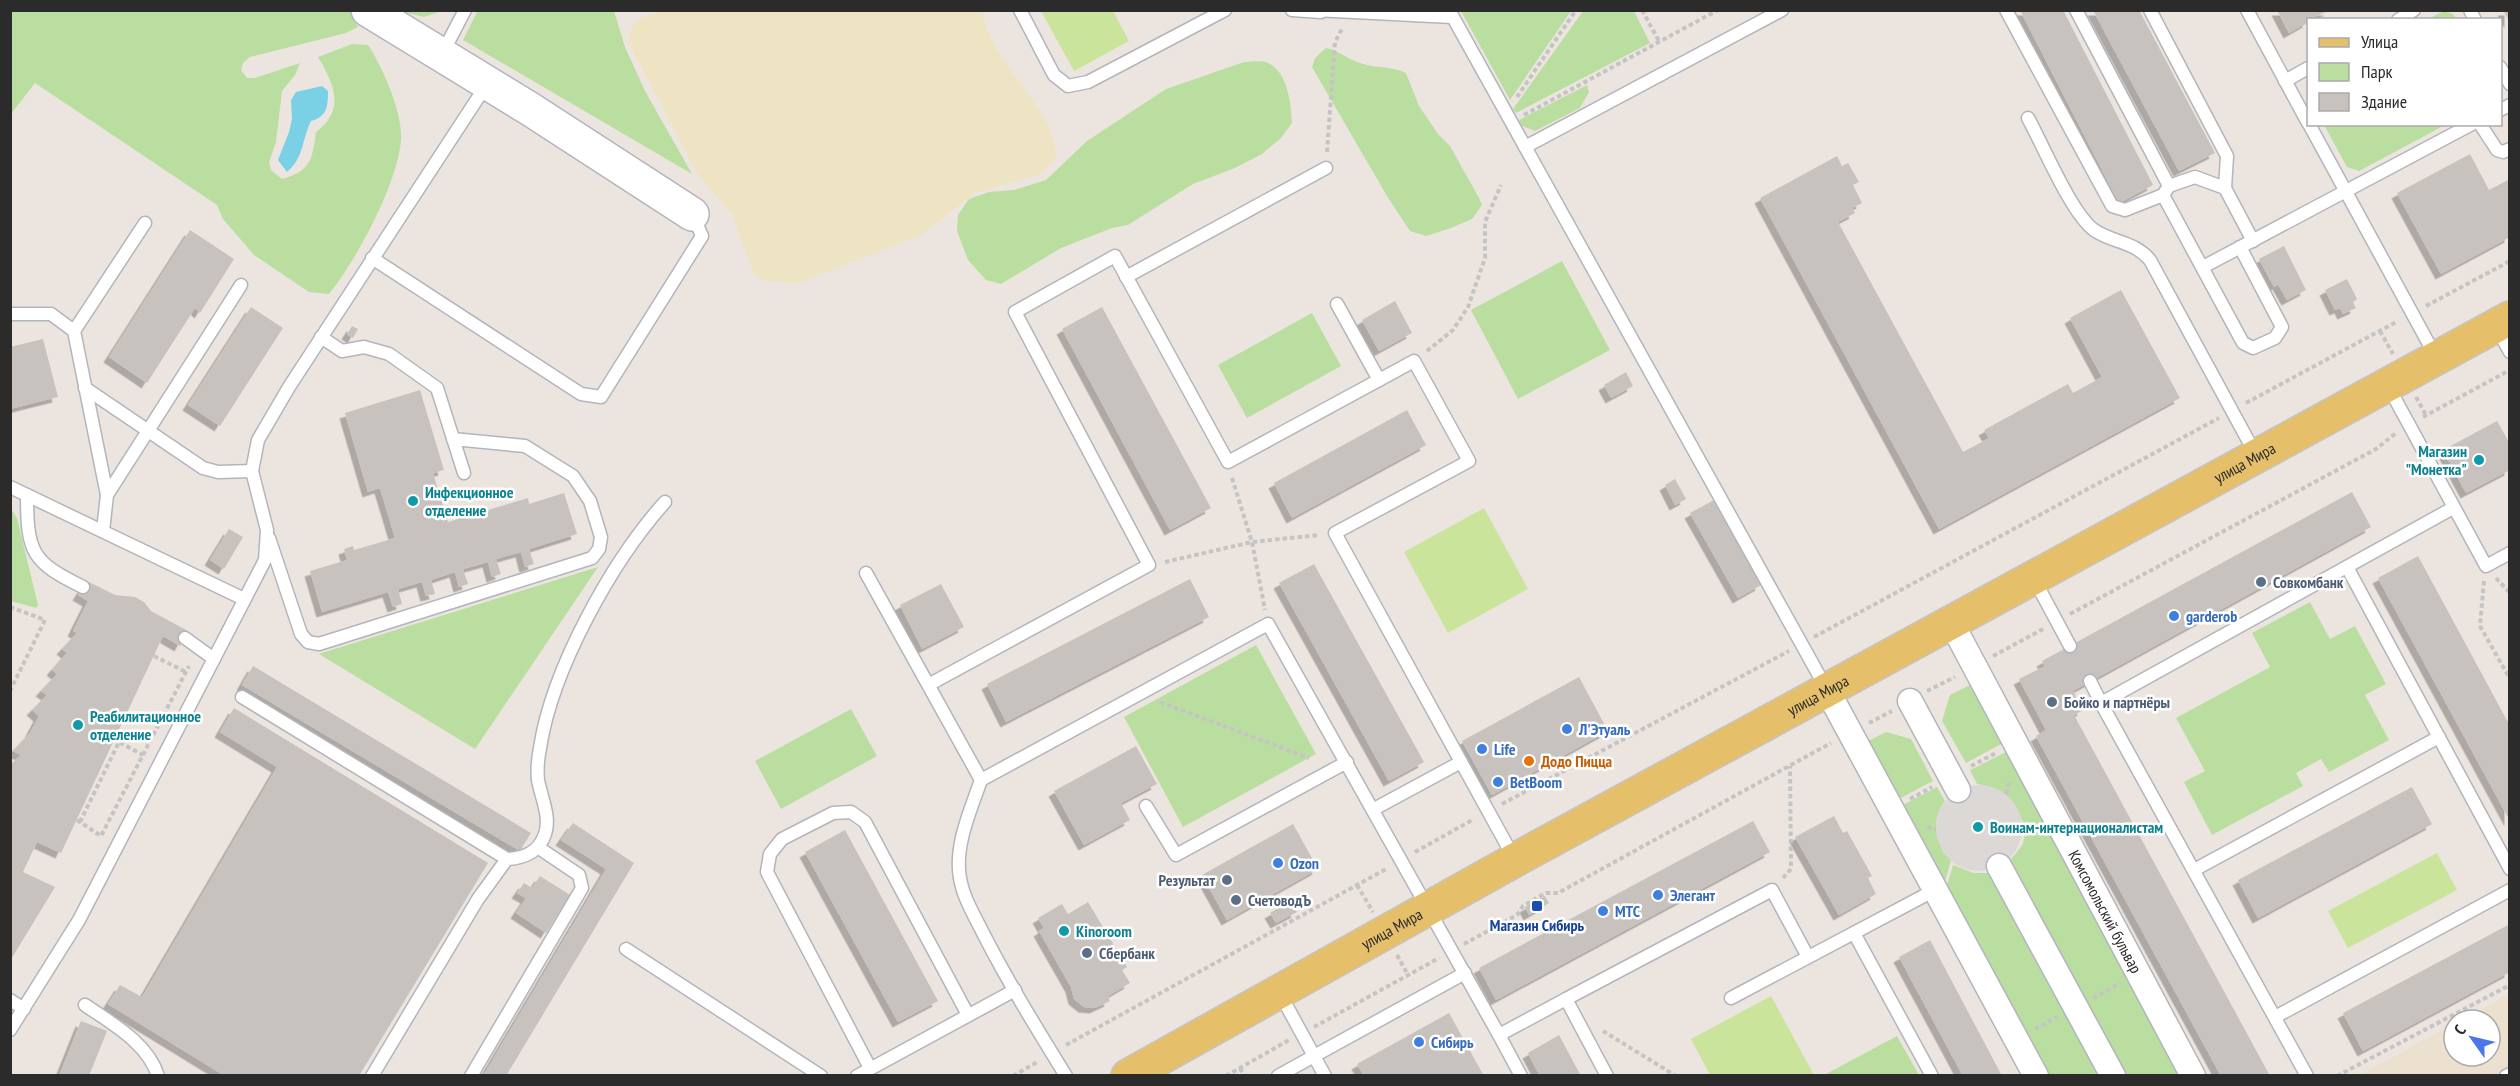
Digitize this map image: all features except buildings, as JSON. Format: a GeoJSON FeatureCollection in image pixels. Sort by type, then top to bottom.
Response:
{"type":"FeatureCollection","features":[{"type":"Feature","properties":{"kind":"main road","name":"улица Мира"},"geometry":{"type":"LineString","coordinates":[[1128,1076],[1515,860],[2436,358],[2505,332]]}},
{"type":"Feature","properties":{"kind":"street"},"geometry":{"type":"LineString","coordinates":[[368,10],[488,83],[692,214]]}},
{"type":"Feature","properties":{"kind":"street","name":"Комсомольский бульвар"},"geometry":{"type":"LineString","coordinates":[[1951,622],[2193,1076]]}},
{"type":"Feature","properties":{"kind":"street"},"geometry":{"type":"LineString","coordinates":[[1827,690],[2036,1076]]}},
{"type":"Feature","properties":{"kind":"street"},"geometry":{"type":"LineString","coordinates":[[1910,701],[1958,790]]}},
{"type":"Feature","properties":{"kind":"street"},"geometry":{"type":"LineString","coordinates":[[1999,866],[2113,1076]]}},
{"type":"Feature","properties":{"kind":"lane"},"geometry":{"type":"LineString","coordinates":[[441,55],[465,10]]}},
{"type":"Feature","properties":{"kind":"lane"},"geometry":{"type":"LineString","coordinates":[[1020,10],[1054,75],[1068,86],[1088,82],[1225,10]]}},
{"type":"Feature","properties":{"kind":"lane"},"geometry":{"type":"LineString","coordinates":[[1292,10],[1450,14],[1527,146],[1827,690]]}},
{"type":"Feature","properties":{"kind":"lane"},"geometry":{"type":"LineString","coordinates":[[1527,146],[1782,10]]}},
{"type":"Feature","properties":{"kind":"lane"},"geometry":{"type":"LineString","coordinates":[[2006,10],[2112,206],[2125,210],[2186,178],[2195,177],[2225,188]]}},
{"type":"Feature","properties":{"kind":"lane"},"geometry":{"type":"LineString","coordinates":[[2076,10],[2243,343],[2247,347],[2258,348],[2275,338],[2282,327],[2240,247]]}},
{"type":"Feature","properties":{"kind":"lane"},"geometry":{"type":"LineString","coordinates":[[2150,10],[2227,156],[2225,188],[2253,241]]}},
{"type":"Feature","properties":{"kind":"lane"},"geometry":{"type":"LineString","coordinates":[[2247,10],[2307,120]]}},
{"type":"Feature","properties":{"kind":"lane"},"geometry":{"type":"LineString","coordinates":[[2401,18],[2414,10]]}},
{"type":"Feature","properties":{"kind":"lane"},"geometry":{"type":"LineString","coordinates":[[2285,81],[2307,69]]}},
{"type":"Feature","properties":{"kind":"lane"},"geometry":{"type":"LineString","coordinates":[[2502,70],[2510,84]]}},
{"type":"Feature","properties":{"kind":"lane"},"geometry":{"type":"LineString","coordinates":[[453,439],[525,446],[573,476],[590,501],[601,537],[599,549],[592,558],[319,644],[308,642],[301,634],[267,530],[252,471],[258,440],[321,337],[488,83]]}},
{"type":"Feature","properties":{"kind":"lane"},"geometry":{"type":"LineString","coordinates":[[2028,118],[2087,224],[2106,236],[2137,247],[2150,260],[2256,456]]}},
{"type":"Feature","properties":{"kind":"lane"},"geometry":{"type":"LineString","coordinates":[[2310,126],[2436,358]]}},
{"type":"Feature","properties":{"kind":"lane"},"geometry":{"type":"LineString","coordinates":[[2203,267],[2468,126]]}},
{"type":"Feature","properties":{"kind":"lane"},"geometry":{"type":"LineString","coordinates":[[2481,126],[2497,150],[2503,152],[2510,149]]}},
{"type":"Feature","properties":{"kind":"lane"},"geometry":{"type":"LineString","coordinates":[[1125,277],[1326,168]]}},
{"type":"Feature","properties":{"kind":"lane"},"geometry":{"type":"LineString","coordinates":[[372,258],[581,394],[601,397],[702,236],[692,214]]}},
{"type":"Feature","properties":{"kind":"lane"},"geometry":{"type":"LineString","coordinates":[[74,331],[145,223]]}},
{"type":"Feature","properties":{"kind":"lane"},"geometry":{"type":"LineString","coordinates":[[930,684],[1149,565],[1015,312],[1115,256],[1228,462],[1414,361],[1469,461],[1335,533],[1515,860]]}},
{"type":"Feature","properties":{"kind":"lane"},"geometry":{"type":"LineString","coordinates":[[106,495],[241,285]]}},
{"type":"Feature","properties":{"kind":"lane"},"geometry":{"type":"LineString","coordinates":[[1337,304],[1379,380]]}},
{"type":"Feature","properties":{"kind":"lane"},"geometry":{"type":"LineString","coordinates":[[10,314],[51,314],[74,331],[106,495],[103,531]]}},
{"type":"Feature","properties":{"kind":"lane"},"geometry":{"type":"LineString","coordinates":[[321,337],[342,351],[364,347],[389,354],[437,388],[464,473]]}},
{"type":"Feature","properties":{"kind":"lane"},"geometry":{"type":"LineString","coordinates":[[2388,385],[2486,566],[2510,553]]}},
{"type":"Feature","properties":{"kind":"lane"},"geometry":{"type":"LineString","coordinates":[[85,388],[203,468],[218,472],[252,471]]}},
{"type":"Feature","properties":{"kind":"lane"},"geometry":{"type":"LineString","coordinates":[[10,487],[244,599]]}},
{"type":"Feature","properties":{"kind":"lane"},"geometry":{"type":"LineString","coordinates":[[27,495],[31,546],[40,562],[83,587]]}},
{"type":"Feature","properties":{"kind":"lane"},"geometry":{"type":"LineString","coordinates":[[242,697],[507,859],[522,859],[539,848],[546,831],[546,813],[538,778],[546,715],[598,596],[641,529],[665,502]]}},
{"type":"Feature","properties":{"kind":"lane"},"geometry":{"type":"LineString","coordinates":[[2102,703],[2453,508]]}},
{"type":"Feature","properties":{"kind":"lane"},"geometry":{"type":"LineString","coordinates":[[10,1030],[79,920],[265,560],[267,530]]}},
{"type":"Feature","properties":{"kind":"lane"},"geometry":{"type":"LineString","coordinates":[[2347,567],[2510,869]]}},
{"type":"Feature","properties":{"kind":"lane"},"geometry":{"type":"LineString","coordinates":[[866,573],[930,684],[981,780]]}},
{"type":"Feature","properties":{"kind":"lane"},"geometry":{"type":"LineString","coordinates":[[2033,578],[2070,646]]}},
{"type":"Feature","properties":{"kind":"lane"},"geometry":{"type":"LineString","coordinates":[[1066,1076],[1015,990],[969,904],[960,877],[960,855],[966,823],[981,780],[1268,624],[1374,809],[1521,1076]]}},
{"type":"Feature","properties":{"kind":"lane"},"geometry":{"type":"LineString","coordinates":[[185,638],[214,659]]}},
{"type":"Feature","properties":{"kind":"lane"},"geometry":{"type":"LineString","coordinates":[[2090,681],[2307,1076]]}},
{"type":"Feature","properties":{"kind":"lane"},"geometry":{"type":"LineString","coordinates":[[2194,870],[2439,737]]}},
{"type":"Feature","properties":{"kind":"lane"},"geometry":{"type":"LineString","coordinates":[[1146,806],[1176,855],[1347,762]]}},
{"type":"Feature","properties":{"kind":"lane"},"geometry":{"type":"LineString","coordinates":[[1374,809],[1461,762]]}},
{"type":"Feature","properties":{"kind":"lane"},"geometry":{"type":"LineString","coordinates":[[870,1068],[767,872],[770,854],[782,839],[833,813],[850,812],[865,822],[968,1015]]}},
{"type":"Feature","properties":{"kind":"lane"},"geometry":{"type":"LineString","coordinates":[[471,1076],[582,888],[579,875],[539,848]]}},
{"type":"Feature","properties":{"kind":"lane"},"geometry":{"type":"LineString","coordinates":[[372,1076],[478,899],[507,859]]}},
{"type":"Feature","properties":{"kind":"lane"},"geometry":{"type":"LineString","coordinates":[[1499,1035],[1772,890],[1808,957]]}},
{"type":"Feature","properties":{"kind":"lane"},"geometry":{"type":"LineString","coordinates":[[1731,998],[1935,890]]}},
{"type":"Feature","properties":{"kind":"lane"},"geometry":{"type":"LineString","coordinates":[[2275,1017],[2510,890]]}},
{"type":"Feature","properties":{"kind":"lane"},"geometry":{"type":"LineString","coordinates":[[1854,933],[1932,1076]]}},
{"type":"Feature","properties":{"kind":"lane"},"geometry":{"type":"LineString","coordinates":[[626,949],[821,1076]]}},
{"type":"Feature","properties":{"kind":"lane"},"geometry":{"type":"LineString","coordinates":[[1278,1076],[1465,973]]}},
{"type":"Feature","properties":{"kind":"lane"},"geometry":{"type":"LineString","coordinates":[[857,1076],[1015,990]]}},
{"type":"Feature","properties":{"kind":"lane"},"geometry":{"type":"LineString","coordinates":[[1279,991],[1324,1076]]}},
{"type":"Feature","properties":{"kind":"lane"},"geometry":{"type":"LineString","coordinates":[[1566,999],[1607,1076]]}},
{"type":"Feature","properties":{"kind":"lane"},"geometry":{"type":"LineString","coordinates":[[10,1000],[24,1009]]}},
{"type":"Feature","properties":{"kind":"lane"},"geometry":{"type":"LineString","coordinates":[[85,1005],[131,1038],[146,1053],[158,1076]]}},
{"type":"Feature","properties":{"kind":"path"},"geometry":{"type":"LineString","coordinates":[[1516,98],[1576,10]]}},
{"type":"Feature","properties":{"kind":"path"},"geometry":{"type":"LineString","coordinates":[[1527,146],[1516,119],[1718,10]]}},
{"type":"Feature","properties":{"kind":"path"},"geometry":{"type":"LineString","coordinates":[[1645,12],[1660,43]]}},
{"type":"Feature","properties":{"kind":"path"},"geometry":{"type":"LineString","coordinates":[[1326,168],[1335,42],[1350,13]]}},
{"type":"Feature","properties":{"kind":"path"},"geometry":{"type":"LineString","coordinates":[[1414,361],[1453,330],[1468,307],[1485,258],[1485,222],[1501,185]]}},
{"type":"Feature","properties":{"kind":"path"},"geometry":{"type":"LineString","coordinates":[[1808,641],[2510,261]]}},
{"type":"Feature","properties":{"kind":"path"},"geometry":{"type":"LineString","coordinates":[[1228,462],[1252,542],[1268,624]]}},
{"type":"Feature","properties":{"kind":"path"},"geometry":{"type":"LineString","coordinates":[[1149,565],[1252,542],[1335,533]]}},
{"type":"Feature","properties":{"kind":"path"},"geometry":{"type":"LineString","coordinates":[[2486,566],[2480,626],[2510,679]]}},
{"type":"Feature","properties":{"kind":"path"},"geometry":{"type":"LineString","coordinates":[[10,608],[45,620],[10,691]]}},
{"type":"Feature","properties":{"kind":"path"},"geometry":{"type":"LineString","coordinates":[[143,755],[119,742],[78,821],[101,836],[199,649]]}},
{"type":"Feature","properties":{"kind":"path"},"geometry":{"type":"LineString","coordinates":[[154,656],[186,672]]}},
{"type":"Feature","properties":{"kind":"path"},"geometry":{"type":"LineString","coordinates":[[1140,694],[1309,758]]}},
{"type":"Feature","properties":{"kind":"path"},"geometry":{"type":"LineString","coordinates":[[1772,890],[1791,869],[1790,766]]}},
{"type":"Feature","properties":{"kind":"path"},"geometry":{"type":"LineString","coordinates":[[2337,1076],[2510,985]]}},
{"type":"Feature","properties":{"kind":"path"},"geometry":{"type":"LineString","coordinates":[[1574,1014],[1676,1076]]}},
{"type":"Feature","properties":{"kind":"path"},"geometry":{"type":"LineString","coordinates":[[1240,1068],[1244,1076]]}},
{"type":"Feature","properties":{"kind":"shaded area"},"geometry":{"type":"Polygon","coordinates":[[[1979,785],[1996,788],[2010,797],[2019,811],[2022,828],[2019,845],[2010,859],[1996,868],[1979,871],[1962,868],[1948,859],[1939,845],[1936,828],[1939,811],[1948,797],[1962,788],[1979,785]]]}},
{"type":"Feature","properties":{"kind":"shaded area"},"geometry":{"type":"Polygon","coordinates":[[[2509,994],[2509,1075],[2358,1076],[2442,1030],[2442,1068],[2502,1068],[2502,1008],[2483,1008],[2509,994]]]}},
{"type":"Feature","properties":{"kind":"green space"},"geometry":{"type":"Polygon","coordinates":[[[478,10],[614,11],[625,47],[645,91],[692,174],[463,40],[478,10]]]}},
{"type":"Feature","properties":{"kind":"green space"},"geometry":{"type":"Polygon","coordinates":[[[10,11],[350,11],[358,27],[346,33],[250,57],[243,63],[241,70],[247,78],[255,78],[300,63],[295,75],[282,91],[276,142],[269,162],[271,170],[282,179],[299,172],[308,163],[316,132],[325,124],[334,106],[329,77],[318,57],[352,44],[368,45],[391,91],[401,129],[398,158],[392,178],[363,242],[329,294],[309,292],[254,255],[223,219],[217,205],[35,83],[11,114],[10,11]]]}},
{"type":"Feature","properties":{"kind":"green space"},"geometry":{"type":"Polygon","coordinates":[[[400,11],[442,11],[424,17],[400,11]]]}},
{"type":"Feature","properties":{"kind":"green space"},"geometry":{"type":"Polygon","coordinates":[[[1041,11],[1113,11],[1129,41],[1074,71],[1041,11]]]}},
{"type":"Feature","properties":{"kind":"green space"},"geometry":{"type":"Polygon","coordinates":[[[1461,11],[1571,11],[1510,100],[1461,11]]]}},
{"type":"Feature","properties":{"kind":"green space"},"geometry":{"type":"Polygon","coordinates":[[[1583,11],[1634,11],[1650,43],[1516,113],[1513,109],[1583,11]]]}},
{"type":"Feature","properties":{"kind":"green space"},"geometry":{"type":"Polygon","coordinates":[[[2444,11],[2453,14],[2455,18],[2430,18],[2444,11]]]}},
{"type":"Feature","properties":{"kind":"green space"},"geometry":{"type":"Polygon","coordinates":[[[1326,48],[1360,63],[1406,73],[1419,106],[1438,134],[1450,146],[1479,198],[1482,205],[1472,219],[1426,236],[1410,231],[1312,67],[1315,58],[1326,48]]]}},
{"type":"Feature","properties":{"kind":"green space"},"geometry":{"type":"Polygon","coordinates":[[[1259,61],[1275,67],[1284,81],[1289,98],[1292,123],[1281,138],[1262,154],[1235,168],[1193,184],[1128,225],[1112,228],[1061,248],[1001,284],[986,280],[968,260],[957,231],[958,215],[969,199],[989,192],[1014,190],[1046,180],[1087,141],[1166,89],[1244,62],[1259,61]]]}},
{"type":"Feature","properties":{"kind":"green space"},"geometry":{"type":"Polygon","coordinates":[[[1587,85],[1589,92],[1580,108],[1535,131],[1522,126],[1519,120],[1587,85]]]}},
{"type":"Feature","properties":{"kind":"green space"},"geometry":{"type":"Polygon","coordinates":[[[2325,126],[2443,126],[2359,171],[2347,167],[2325,126]]]}},
{"type":"Feature","properties":{"kind":"green space"},"geometry":{"type":"Polygon","coordinates":[[[1562,261],[1610,350],[1518,399],[1471,310],[1562,261]]]}},
{"type":"Feature","properties":{"kind":"green space"},"geometry":{"type":"Polygon","coordinates":[[[1312,313],[1341,366],[1247,418],[1218,365],[1312,313]]]}},
{"type":"Feature","properties":{"kind":"green space"},"geometry":{"type":"Polygon","coordinates":[[[1484,508],[1528,589],[1448,633],[1404,552],[1484,508]]]}},
{"type":"Feature","properties":{"kind":"green space"},"geometry":{"type":"Polygon","coordinates":[[[11,509],[17,518],[38,605],[36,608],[11,601],[11,509]]]}},
{"type":"Feature","properties":{"kind":"green space"},"geometry":{"type":"Polygon","coordinates":[[[598,567],[475,749],[319,654],[325,652],[598,567]]]}},
{"type":"Feature","properties":{"kind":"green space"},"geometry":{"type":"Polygon","coordinates":[[[2310,602],[2330,639],[2355,626],[2386,684],[2365,695],[2389,740],[2329,772],[2321,759],[2296,773],[2303,786],[2212,835],[2184,782],[2205,771],[2176,718],[2270,667],[2252,633],[2310,602]]]}},
{"type":"Feature","properties":{"kind":"green space"},"geometry":{"type":"Polygon","coordinates":[[[1256,645],[1316,754],[1183,827],[1124,717],[1256,645]]]}},
{"type":"Feature","properties":{"kind":"green space"},"geometry":{"type":"Polygon","coordinates":[[[1974,683],[2005,742],[1966,763],[1942,721],[1950,695],[1974,683]]]}},
{"type":"Feature","properties":{"kind":"green space"},"geometry":{"type":"Polygon","coordinates":[[[851,709],[877,756],[781,809],[755,761],[851,709]]]}},
{"type":"Feature","properties":{"kind":"green space"},"geometry":{"type":"Polygon","coordinates":[[[1886,732],[1911,739],[1933,781],[1895,801],[1864,743],[1886,732]]]}},
{"type":"Feature","properties":{"kind":"green space"},"geometry":{"type":"Polygon","coordinates":[[[2010,750],[2050,828],[2022,821],[2015,806],[2006,795],[1993,788],[1977,784],[1970,770],[2010,750]]]}},
{"type":"Feature","properties":{"kind":"green space"},"geometry":{"type":"Polygon","coordinates":[[[1937,787],[1945,801],[1938,816],[1937,832],[1942,847],[1951,861],[1943,888],[1899,807],[1937,787]]]}},
{"type":"Feature","properties":{"kind":"green space"},"geometry":{"type":"Polygon","coordinates":[[[2026,828],[2054,835],[2183,1075],[2127,1075],[2009,862],[2023,844],[2026,828]]]}},
{"type":"Feature","properties":{"kind":"green space"},"geometry":{"type":"Polygon","coordinates":[[[2437,853],[2457,890],[2348,948],[2328,911],[2437,853]]]}},
{"type":"Feature","properties":{"kind":"green space"},"geometry":{"type":"Polygon","coordinates":[[[1953,865],[1974,873],[1991,873],[2100,1075],[2045,1075],[1945,892],[1953,865]]]}},
{"type":"Feature","properties":{"kind":"green space"},"geometry":{"type":"Polygon","coordinates":[[[1771,996],[1814,1075],[1710,1075],[1691,1039],[1771,996]]]}},
{"type":"Feature","properties":{"kind":"green space"},"geometry":{"type":"Polygon","coordinates":[[[1897,1036],[1919,1075],[1824,1075],[1897,1036]]]}},
{"type":"Feature","properties":{"kind":"sand"},"geometry":{"type":"Polygon","coordinates":[[[662,11],[982,11],[988,31],[998,50],[1046,121],[1053,140],[1056,159],[1038,175],[975,193],[921,235],[799,283],[765,281],[754,274],[732,214],[700,178],[628,42],[635,23],[662,11]]]}},
{"type":"Feature","properties":{"kind":"water"},"geometry":{"type":"Polygon","coordinates":[[[322,86],[328,91],[325,110],[320,117],[311,121],[297,161],[287,172],[278,160],[292,119],[291,100],[296,92],[322,86]]]}},
{"type":"Feature","properties":{"kind":"place","name":"Магазин \"Монетка\""},"geometry":{"type":"Point","coordinates":[2479,460]}},
{"type":"Feature","properties":{"kind":"place","name":"Инфекционное отделение"},"geometry":{"type":"Point","coordinates":[413,501]}},
{"type":"Feature","properties":{"kind":"place","name":"Совкомбанк"},"geometry":{"type":"Point","coordinates":[2261,582]}},
{"type":"Feature","properties":{"kind":"place","name":"garderob"},"geometry":{"type":"Point","coordinates":[2174,616]}},
{"type":"Feature","properties":{"kind":"place","name":"Бойко и партнёры"},"geometry":{"type":"Point","coordinates":[2052,702]}},
{"type":"Feature","properties":{"kind":"place","name":"Реабилитационное отделение"},"geometry":{"type":"Point","coordinates":[78,725]}},
{"type":"Feature","properties":{"kind":"place","name":"Л'Этуаль"},"geometry":{"type":"Point","coordinates":[1567,729]}},
{"type":"Feature","properties":{"kind":"place","name":"Life"},"geometry":{"type":"Point","coordinates":[1482,749]}},
{"type":"Feature","properties":{"kind":"place","name":"Додо Пицца"},"geometry":{"type":"Point","coordinates":[1529,761]}},
{"type":"Feature","properties":{"kind":"place","name":"BetBoom"},"geometry":{"type":"Point","coordinates":[1498,782]}},
{"type":"Feature","properties":{"kind":"place","name":"Воинам-интернационалистам"},"geometry":{"type":"Point","coordinates":[1978,827]}},
{"type":"Feature","properties":{"kind":"place","name":"Ozon"},"geometry":{"type":"Point","coordinates":[1278,863]}},
{"type":"Feature","properties":{"kind":"place","name":"Результат"},"geometry":{"type":"Point","coordinates":[1227,880]}},
{"type":"Feature","properties":{"kind":"place","name":"Элегант"},"geometry":{"type":"Point","coordinates":[1658,895]}},
{"type":"Feature","properties":{"kind":"place","name":"СчетоводЪ"},"geometry":{"type":"Point","coordinates":[1236,900]}},
{"type":"Feature","properties":{"kind":"place","name":"Магазин Сибирь"},"geometry":{"type":"Point","coordinates":[1537,906]}},
{"type":"Feature","properties":{"kind":"place","name":"МТС"},"geometry":{"type":"Point","coordinates":[1603,911]}},
{"type":"Feature","properties":{"kind":"place","name":"Kinoroom"},"geometry":{"type":"Point","coordinates":[1064,931]}},
{"type":"Feature","properties":{"kind":"place","name":"Сбербанк"},"geometry":{"type":"Point","coordinates":[1087,953]}},
{"type":"Feature","properties":{"kind":"place","name":"Сибирь"},"geometry":{"type":"Point","coordinates":[1419,1042]}}]}
